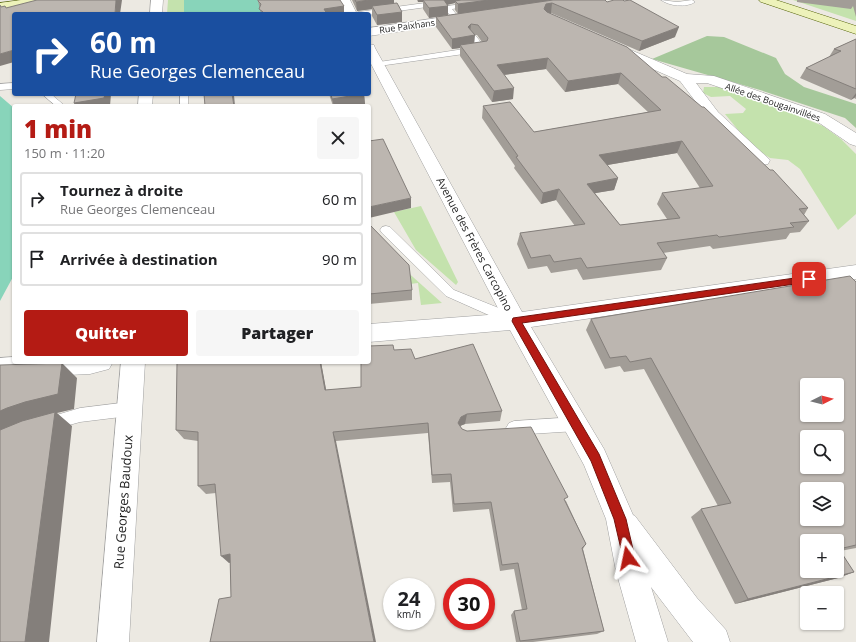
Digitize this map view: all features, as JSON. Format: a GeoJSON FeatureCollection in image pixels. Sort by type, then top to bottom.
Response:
{"type":"FeatureCollection","features":[{"type":"Feature","properties":{"kind":"street"},"geometry":{"type":"LineString","coordinates":[[0,6],[49,0]]}},
{"type":"Feature","properties":{"kind":"street"},"geometry":{"type":"LineString","coordinates":[[150,12],[151,0]]}},
{"type":"Feature","properties":{"kind":"street"},"geometry":{"type":"LineString","coordinates":[[156,12],[157,0]]}},
{"type":"Feature","properties":{"kind":"street"},"geometry":{"type":"LineString","coordinates":[[344,0],[350,12]]}},
{"type":"Feature","properties":{"kind":"street"},"geometry":{"type":"LineString","coordinates":[[765,0],[856,30]]}},
{"type":"Feature","properties":{"kind":"street","name":"Rue Paixhans"},"geometry":{"type":"LineString","coordinates":[[371,32],[456,19],[478,10]]}},
{"type":"Feature","properties":{"kind":"street","name":"Allée des Bougainvillées"},"geometry":{"type":"LineString","coordinates":[[600,40],[685,78],[709,79],[820,117],[856,141]]}},
{"type":"Feature","properties":{"kind":"street","name":"Avenue des Frères Carcopino"},"geometry":{"type":"LineString","coordinates":[[374,56],[516,321],[595,458],[620,519],[631,571],[652,642]]}},
{"type":"Feature","properties":{"kind":"street","name":"Allée des Bougainvillées"},"geometry":{"type":"LineString","coordinates":[[685,78],[713,115],[762,160]]}},
{"type":"Feature","properties":{"kind":"street"},"geometry":{"type":"LineString","coordinates":[[371,333],[516,321],[856,267]]}},
{"type":"Feature","properties":{"kind":"street"},"geometry":{"type":"LineString","coordinates":[[0,368],[90,364]]}},
{"type":"Feature","properties":{"kind":"street","name":"Rue Georges Baudoux"},"geometry":{"type":"LineString","coordinates":[[113,642],[133,364]]}},
{"type":"Feature","properties":{"kind":"street"},"geometry":{"type":"LineString","coordinates":[[620,519],[686,609],[714,642]]}},
{"type":"Feature","properties":{"kind":"lane"},"geometry":{"type":"LineString","coordinates":[[371,12],[427,5],[430,2],[428,0]]}},
{"type":"Feature","properties":{"kind":"lane"},"geometry":{"type":"LineString","coordinates":[[664,0],[677,4],[692,2]]}},
{"type":"Feature","properties":{"kind":"lane"},"geometry":{"type":"LineString","coordinates":[[374,56],[482,49],[473,38]]}},
{"type":"Feature","properties":{"kind":"lane"},"geometry":{"type":"LineString","coordinates":[[0,87],[12,86]]}},
{"type":"Feature","properties":{"kind":"lane"},"geometry":{"type":"LineString","coordinates":[[48,96],[58,104]]}},
{"type":"Feature","properties":{"kind":"lane"},"geometry":{"type":"LineString","coordinates":[[386,230],[450,292],[516,321]]}},
{"type":"Feature","properties":{"kind":"lane"},"geometry":{"type":"LineString","coordinates":[[32,429],[80,415],[129,409]]}},
{"type":"Feature","properties":{"kind":"lane"},"geometry":{"type":"LineString","coordinates":[[497,430],[576,424]]}},
{"type":"Feature","properties":{"kind":"green space"},"geometry":{"type":"Polygon","coordinates":[[[168,0],[184,0],[184,11],[191,12],[167,12],[168,0]]]}},
{"type":"Feature","properties":{"kind":"green space"},"geometry":{"type":"Polygon","coordinates":[[[184,0],[329,0],[334,12],[184,12],[184,0]]]}},
{"type":"Feature","properties":{"kind":"green space"},"geometry":{"type":"Polygon","coordinates":[[[793,0],[856,0],[856,21],[793,0]]]}},
{"type":"Feature","properties":{"kind":"green space"},"geometry":{"type":"Polygon","coordinates":[[[707,36],[724,37],[776,58],[785,74],[804,87],[856,104],[856,128],[845,118],[760,90],[652,59],[707,36]]]}},
{"type":"Feature","properties":{"kind":"green space"},"geometry":{"type":"Polygon","coordinates":[[[704,87],[718,87],[741,92],[823,126],[841,139],[856,154],[856,214],[838,230],[800,169],[788,160],[770,158],[752,147],[725,114],[743,113],[746,109],[730,96],[711,97],[703,93],[704,87]]]}},
{"type":"Feature","properties":{"kind":"green space"},"geometry":{"type":"Polygon","coordinates":[[[0,96],[12,106],[12,279],[0,301],[0,96]]]}},
{"type":"Feature","properties":{"kind":"green space"},"geometry":{"type":"Polygon","coordinates":[[[421,206],[458,282],[456,285],[416,250],[394,212],[421,206]]]}},
{"type":"Feature","properties":{"kind":"green space"},"geometry":{"type":"Polygon","coordinates":[[[404,269],[442,303],[421,305],[418,283],[410,284],[371,277],[404,269]]]}},
{"type":"Feature","properties":{"kind":"building"},"geometry":{"type":"Polygon","coordinates":[[[37,0],[116,0],[115,12],[12,12],[12,51],[0,54],[0,5],[1,7],[5,6],[6,8],[37,0]]]}},
{"type":"Feature","properties":{"kind":"building"},"geometry":{"type":"Polygon","coordinates":[[[340,0],[344,6],[324,9],[326,12],[263,12],[259,9],[261,4],[258,1],[340,0]]]}},
{"type":"Feature","properties":{"kind":"building"},"geometry":{"type":"Polygon","coordinates":[[[355,0],[369,0],[356,2],[355,0]]]}},
{"type":"Feature","properties":{"kind":"building"},"geometry":{"type":"Polygon","coordinates":[[[423,0],[444,0],[448,6],[429,8],[423,0]]]}},
{"type":"Feature","properties":{"kind":"building"},"geometry":{"type":"Polygon","coordinates":[[[489,0],[458,4],[455,1],[489,0]]]}},
{"type":"Feature","properties":{"kind":"building"},"geometry":{"type":"Polygon","coordinates":[[[553,0],[605,0],[607,2],[614,0],[630,0],[679,27],[642,41],[552,3],[546,4],[544,9],[547,12],[627,47],[662,77],[666,77],[702,107],[704,107],[770,170],[773,170],[808,208],[799,209],[809,221],[790,223],[794,227],[719,237],[717,235],[657,243],[667,258],[587,268],[581,258],[554,262],[550,255],[531,258],[520,233],[585,224],[559,189],[543,193],[516,157],[518,156],[483,106],[510,102],[534,132],[661,110],[621,73],[568,81],[548,58],[497,65],[514,88],[494,91],[460,45],[487,41],[488,38],[478,25],[471,24],[468,27],[475,35],[452,39],[436,17],[553,0]],[[682,141],[599,155],[618,178],[587,184],[620,225],[680,218],[662,193],[713,186],[682,141]]]}},
{"type":"Feature","properties":{"kind":"building"},"geometry":{"type":"Polygon","coordinates":[[[397,3],[402,12],[377,15],[372,6],[397,3]]]}},
{"type":"Feature","properties":{"kind":"building"},"geometry":{"type":"Polygon","coordinates":[[[856,39],[856,89],[806,68],[841,51],[834,49],[856,39]]]}},
{"type":"Feature","properties":{"kind":"building"},"geometry":{"type":"Polygon","coordinates":[[[76,96],[104,96],[104,98],[74,103],[76,96]]]}},
{"type":"Feature","properties":{"kind":"building"},"geometry":{"type":"Polygon","coordinates":[[[204,96],[232,96],[234,104],[205,104],[204,96]]]}},
{"type":"Feature","properties":{"kind":"building"},"geometry":{"type":"Polygon","coordinates":[[[331,96],[350,96],[332,99],[331,96]]]}},
{"type":"Feature","properties":{"kind":"building"},"geometry":{"type":"Polygon","coordinates":[[[383,139],[411,198],[371,207],[371,141],[383,139]]]}},
{"type":"Feature","properties":{"kind":"building"},"geometry":{"type":"Polygon","coordinates":[[[371,226],[409,265],[412,290],[371,294],[371,226]]]}},
{"type":"Feature","properties":{"kind":"building"},"geometry":{"type":"Polygon","coordinates":[[[850,276],[856,282],[856,545],[844,548],[844,534],[800,534],[800,578],[830,578],[748,599],[701,509],[731,503],[651,358],[630,362],[626,356],[610,358],[591,319],[850,276]]]}},
{"type":"Feature","properties":{"kind":"building"},"geometry":{"type":"Polygon","coordinates":[[[473,344],[502,411],[467,414],[461,417],[458,423],[462,429],[467,431],[531,427],[568,497],[564,499],[586,544],[582,548],[604,631],[520,641],[514,611],[527,609],[518,563],[502,565],[491,502],[454,504],[451,474],[432,475],[428,423],[333,432],[374,642],[210,642],[219,599],[231,597],[230,554],[221,556],[215,484],[198,486],[198,432],[176,430],[177,364],[320,364],[325,390],[361,387],[361,364],[371,364],[371,346],[393,345],[394,350],[411,349],[415,359],[473,344]]]}},
{"type":"Feature","properties":{"kind":"building"},"geometry":{"type":"Polygon","coordinates":[[[62,364],[58,394],[25,402],[0,411],[0,365],[62,364]]]}},
{"type":"Feature","properties":{"kind":"building"},"geometry":{"type":"Polygon","coordinates":[[[55,412],[25,642],[0,642],[0,430],[22,421],[55,412]]]}},
{"type":"Feature","properties":{"kind":"building"},"geometry":{"type":"Polygon","coordinates":[[[844,557],[854,572],[844,575],[844,557]]]}},
{"type":"Feature","properties":{"kind":"route"},"geometry":{"type":"LineString","coordinates":[[628,558],[620,519],[595,458],[516,321],[809,279]]}}]}
